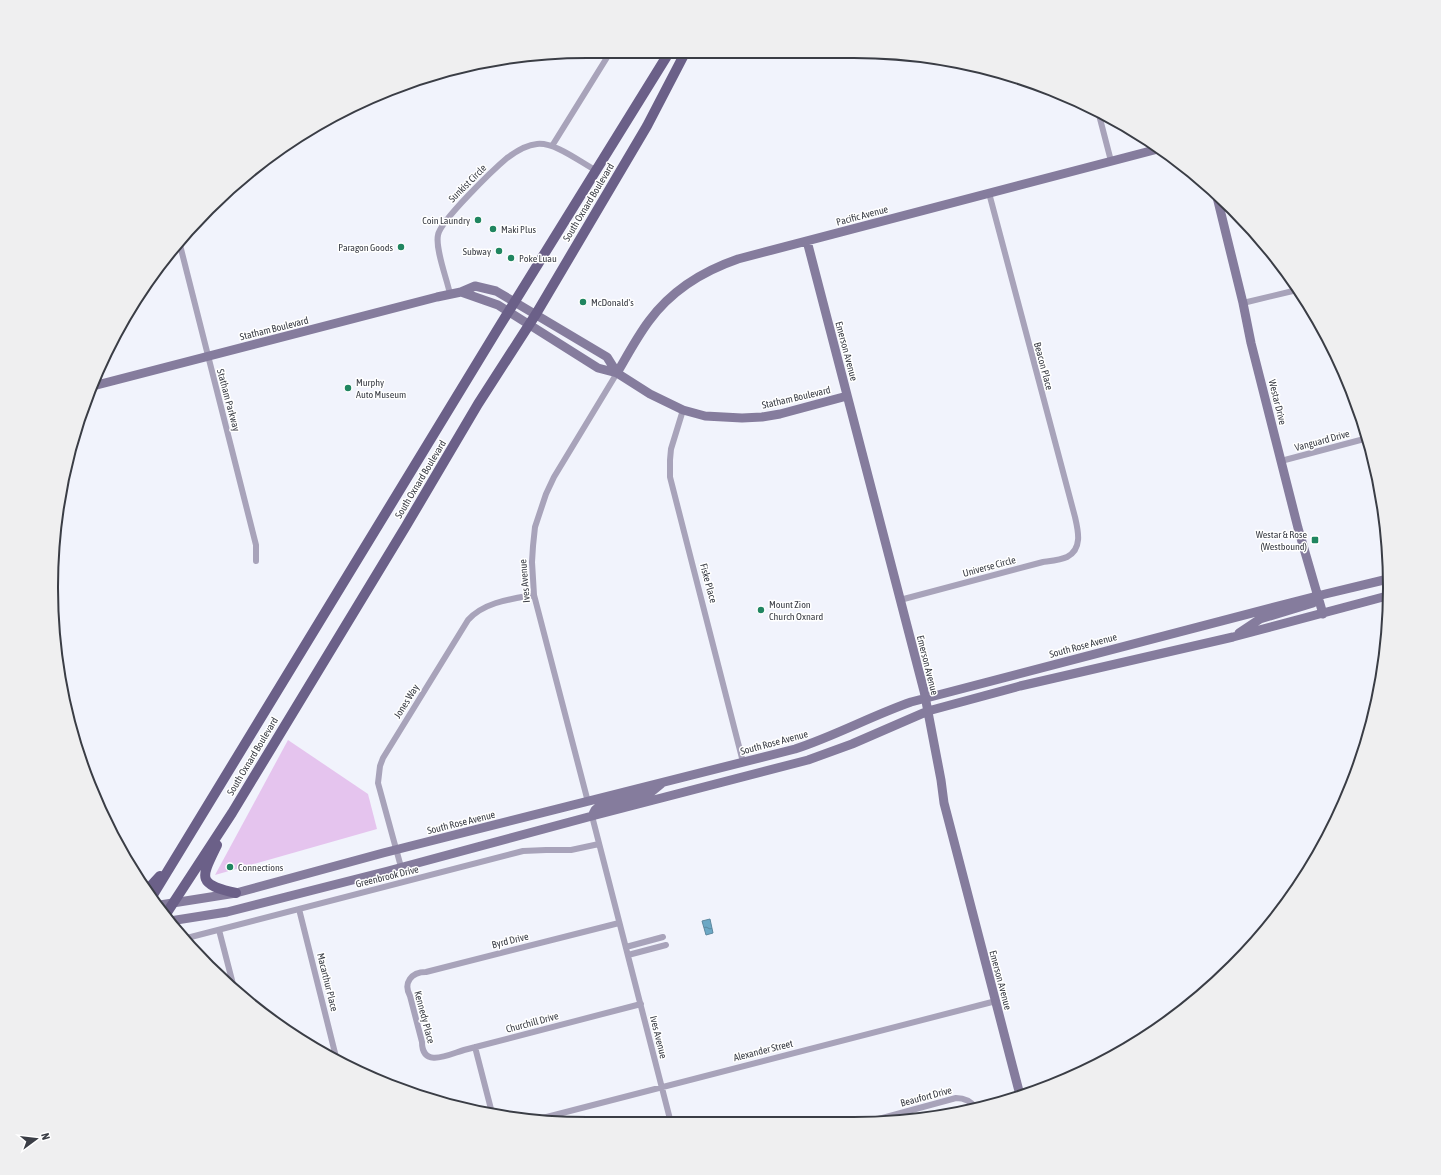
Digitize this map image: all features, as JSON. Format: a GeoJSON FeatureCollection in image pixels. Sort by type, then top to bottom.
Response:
{"type":"FeatureCollection","features":[{"type":"Feature","properties":{"kind":"main road","name":"South Oxnard Boulevard"},"geometry":{"type":"LineString","coordinates":[[155,893],[666,58]]}},
{"type":"Feature","properties":{"kind":"main road","name":"South Oxnard Boulevard"},"geometry":{"type":"LineString","coordinates":[[168,911],[232,813],[410,520],[478,404],[536,314],[647,126],[682,58]]}},
{"type":"Feature","properties":{"kind":"main road"},"geometry":{"type":"LineString","coordinates":[[232,813],[205,870],[205,878],[213,887],[236,893]]}},
{"type":"Feature","properties":{"kind":"main road"},"geometry":{"type":"LineString","coordinates":[[150,887],[174,861]]}},
{"type":"Feature","properties":{"kind":"street"},"geometry":{"type":"LineString","coordinates":[[552,146],[607,58]]}},
{"type":"Feature","properties":{"kind":"street"},"geometry":{"type":"LineString","coordinates":[[1100,120],[1111,161]]}},
{"type":"Feature","properties":{"kind":"street","name":"Sunkist Circle"},"geometry":{"type":"LineString","coordinates":[[450,294],[438,244],[438,234],[440,228],[449,215],[511,155],[534,144],[544,144],[552,146],[597,171]]}},
{"type":"Feature","properties":{"kind":"street","name":"Pacific Avenue"},"geometry":{"type":"LineString","coordinates":[[617,373],[648,322],[667,300],[692,280],[738,259],[1153,150]]}},
{"type":"Feature","properties":{"kind":"street","name":"Beacon Place"},"geometry":{"type":"LineString","coordinates":[[989,193],[1075,517],[1078,532],[1077,545]]}},
{"type":"Feature","properties":{"kind":"street","name":"Westar Drive"},"geometry":{"type":"LineString","coordinates":[[1219,204],[1252,345],[1317,596],[1323,614]]}},
{"type":"Feature","properties":{"kind":"street","name":"Emerson Avenue"},"geometry":{"type":"LineString","coordinates":[[807,241],[928,711],[944,803],[1019,1091]]}},
{"type":"Feature","properties":{"kind":"street","name":"Statham Parkway"},"geometry":{"type":"LineString","coordinates":[[181,248],[256,545],[256,561]]}},
{"type":"Feature","properties":{"kind":"street","name":"Statham Boulevard"},"geometry":{"type":"LineString","coordinates":[[98,385],[208,355],[461,292],[475,286],[496,291],[607,357],[617,373]]}},
{"type":"Feature","properties":{"kind":"street"},"geometry":{"type":"LineString","coordinates":[[1243,303],[1293,291]]}},
{"type":"Feature","properties":{"kind":"street","name":"Statham Boulevard"},"geometry":{"type":"LineString","coordinates":[[461,292],[476,299],[491,302],[510,312],[598,368],[617,373],[650,394],[683,410],[705,416],[722,418],[762,417],[780,414],[847,396]]}},
{"type":"Feature","properties":{"kind":"street","name":"Ives Avenue"},"geometry":{"type":"LineString","coordinates":[[588,802],[534,595],[532,562],[533,546],[536,527],[546,494],[554,477],[617,373]]}},
{"type":"Feature","properties":{"kind":"street","name":"Fiske Place"},"geometry":{"type":"LineString","coordinates":[[683,410],[671,449],[670,477],[744,762]]}},
{"type":"Feature","properties":{"kind":"street","name":"Vanguard Drive"},"geometry":{"type":"LineString","coordinates":[[1282,461],[1362,440]]}},
{"type":"Feature","properties":{"kind":"street","name":"Universe Circle"},"geometry":{"type":"LineString","coordinates":[[900,600],[1043,562],[1064,558],[1072,554],[1077,545]]}},
{"type":"Feature","properties":{"kind":"street","name":"South Rose Avenue"},"geometry":{"type":"LineString","coordinates":[[163,904],[236,893],[293,876],[744,762],[816,742],[882,713],[925,699],[1383,580]]}},
{"type":"Feature","properties":{"kind":"street"},"geometry":{"type":"LineString","coordinates":[[1344,608],[1329,607],[1326,602],[1330,598],[1350,592],[1369,583]]}},
{"type":"Feature","properties":{"kind":"street","name":"Jones Way"},"geometry":{"type":"LineString","coordinates":[[401,867],[378,783],[380,766],[383,758],[473,614],[486,606],[534,595]]}},
{"type":"Feature","properties":{"kind":"street"},"geometry":{"type":"LineString","coordinates":[[1233,637],[1260,619],[1313,603],[1317,596]]}},
{"type":"Feature","properties":{"kind":"street"},"geometry":{"type":"LineString","coordinates":[[175,920],[227,912],[808,760],[852,744],[928,711],[1020,686],[1233,637],[1383,597]]}},
{"type":"Feature","properties":{"kind":"street"},"geometry":{"type":"LineString","coordinates":[[592,816],[600,805],[650,793],[666,781]]}},
{"type":"Feature","properties":{"kind":"street","name":"Ives Avenue"},"geometry":{"type":"LineString","coordinates":[[592,816],[670,1117]]}},
{"type":"Feature","properties":{"kind":"street","name":"Greenbrook Drive"},"geometry":{"type":"LineString","coordinates":[[189,937],[523,851],[570,850],[599,844]]}},
{"type":"Feature","properties":{"kind":"street","name":"Macarthur Place"},"geometry":{"type":"LineString","coordinates":[[298,909],[336,1053]]}},
{"type":"Feature","properties":{"kind":"street","name":"Byrd Drive"},"geometry":{"type":"LineString","coordinates":[[408,981],[417,973],[619,923]]}},
{"type":"Feature","properties":{"kind":"street"},"geometry":{"type":"LineString","coordinates":[[219,930],[232,980]]}},
{"type":"Feature","properties":{"kind":"street"},"geometry":{"type":"LineString","coordinates":[[626,947],[663,937]]}},
{"type":"Feature","properties":{"kind":"street"},"geometry":{"type":"LineString","coordinates":[[628,956],[666,945]]}},
{"type":"Feature","properties":{"kind":"street","name":"Kennedy Place"},"geometry":{"type":"LineString","coordinates":[[408,981],[407,990],[410,996],[423,1051],[429,1057]]}},
{"type":"Feature","properties":{"kind":"street","name":"Alexander Street"},"geometry":{"type":"LineString","coordinates":[[551,1116],[996,1001]]}},
{"type":"Feature","properties":{"kind":"street","name":"Churchill Drive"},"geometry":{"type":"LineString","coordinates":[[429,1057],[441,1058],[475,1047],[640,1004]]}},
{"type":"Feature","properties":{"kind":"street"},"geometry":{"type":"LineString","coordinates":[[475,1047],[491,1108]]}},
{"type":"Feature","properties":{"kind":"street","name":"Beaufort Drive"},"geometry":{"type":"LineString","coordinates":[[891,1116],[956,1098],[965,1099],[972,1103]]}},
{"type":"Feature","properties":{"kind":"shaded area"},"geometry":{"type":"Polygon","coordinates":[[[288,740],[368,794],[377,829],[215,875],[288,740]]]}},
{"type":"Feature","properties":{"kind":"water"},"geometry":{"type":"Polygon","coordinates":[[[710,919],[713,933],[706,935],[702,921],[710,919]]]}},
{"type":"Feature","properties":{"kind":"place","name":"Coin Laundry"},"geometry":{"type":"Point","coordinates":[478,220]}},
{"type":"Feature","properties":{"kind":"place","name":"Maki Plus"},"geometry":{"type":"Point","coordinates":[493,229]}},
{"type":"Feature","properties":{"kind":"place","name":"Paragon Goods"},"geometry":{"type":"Point","coordinates":[401,247]}},
{"type":"Feature","properties":{"kind":"place","name":"Subway"},"geometry":{"type":"Point","coordinates":[499,251]}},
{"type":"Feature","properties":{"kind":"place","name":"Poke Luau"},"geometry":{"type":"Point","coordinates":[511,258]}},
{"type":"Feature","properties":{"kind":"place","name":"McDonald's"},"geometry":{"type":"Point","coordinates":[583,302]}},
{"type":"Feature","properties":{"kind":"place","name":"Murphy Auto Museum"},"geometry":{"type":"Point","coordinates":[348,388]}},
{"type":"Feature","properties":{"kind":"place","name":"Westar & Rose (Westbound)"},"geometry":{"type":"Point","coordinates":[1315,540]}},
{"type":"Feature","properties":{"kind":"place","name":"Mount Zion Church Oxnard"},"geometry":{"type":"Point","coordinates":[761,610]}},
{"type":"Feature","properties":{"kind":"place","name":"Connections"},"geometry":{"type":"Point","coordinates":[230,867]}}]}
